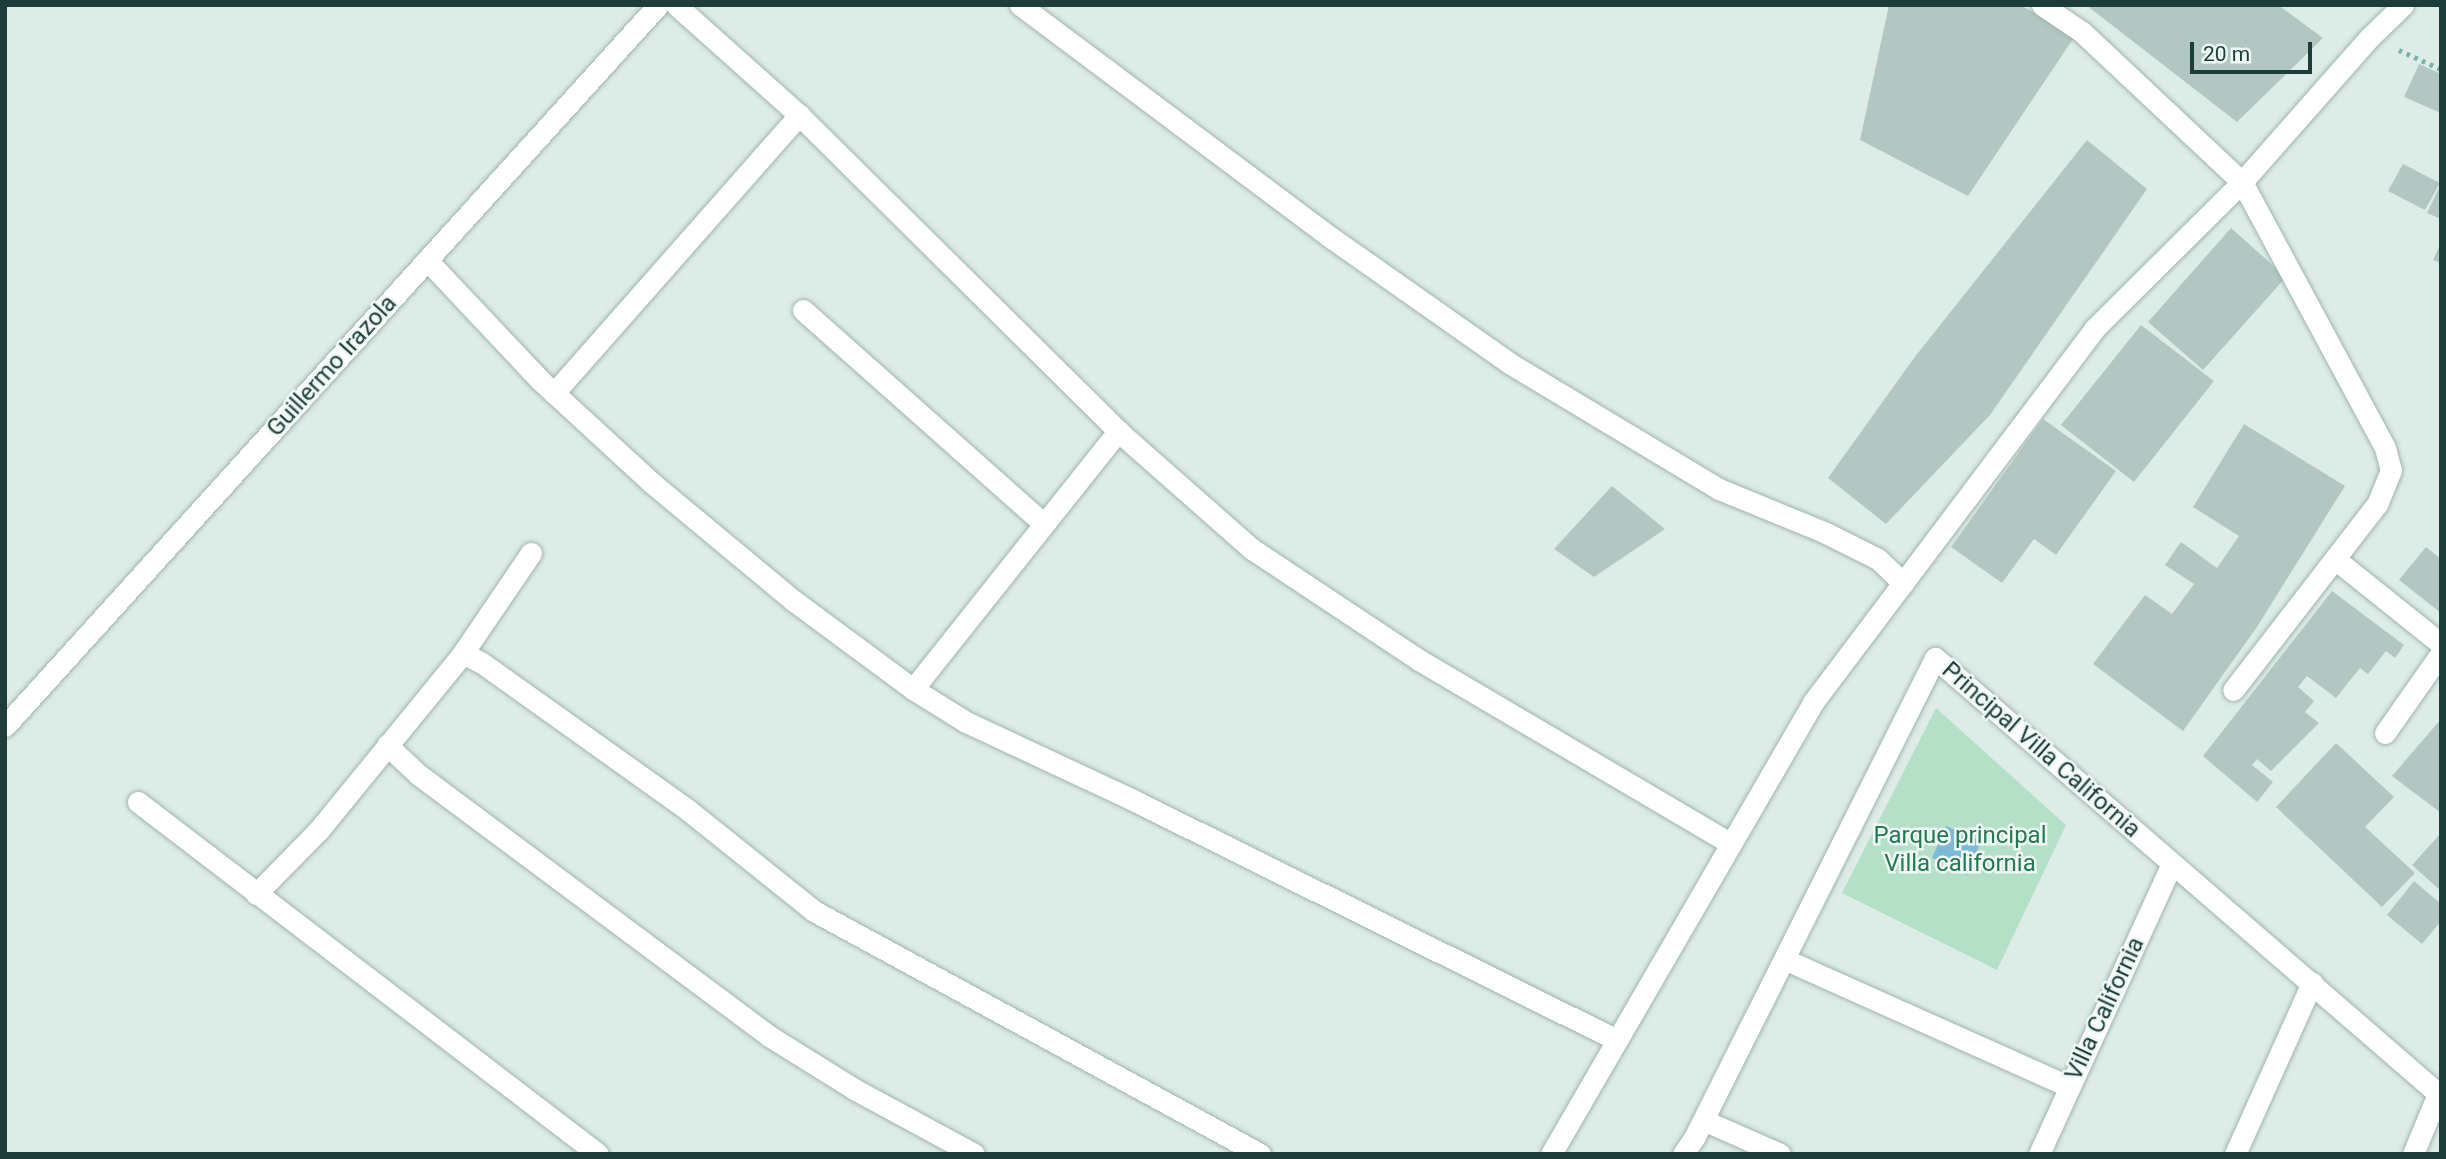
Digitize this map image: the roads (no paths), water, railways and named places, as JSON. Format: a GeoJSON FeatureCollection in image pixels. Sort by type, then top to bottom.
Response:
{"type":"FeatureCollection","features":[{"type":"Feature","properties":{"kind":"street","name":"Guillermo Irazola"},"geometry":{"type":"LineString","coordinates":[[5,726],[658,5]]}},
{"type":"Feature","properties":{"kind":"street"},"geometry":{"type":"LineString","coordinates":[[676,5],[799,116],[1118,431],[1252,549],[1419,660],[1731,844]]}},
{"type":"Feature","properties":{"kind":"street"},"geometry":{"type":"LineString","coordinates":[[1020,5],[1330,237],[1509,363],[1718,489],[1824,532],[1878,559],[1903,583]]}},
{"type":"Feature","properties":{"kind":"street"},"geometry":{"type":"LineString","coordinates":[[2042,5],[2082,32],[2242,182],[2385,448],[2391,470],[2377,504],[2234,690]]}},
{"type":"Feature","properties":{"kind":"street"},"geometry":{"type":"LineString","coordinates":[[1551,1154],[1814,701],[2094,329],[2242,182],[2370,37],[2403,5]]}},
{"type":"Feature","properties":{"kind":"street"},"geometry":{"type":"LineString","coordinates":[[554,393],[799,116]]}},
{"type":"Feature","properties":{"kind":"street"},"geometry":{"type":"LineString","coordinates":[[428,260],[554,393],[663,493],[794,601],[913,689],[966,722],[1133,800],[1618,1040]]}},
{"type":"Feature","properties":{"kind":"street"},"geometry":{"type":"LineString","coordinates":[[803,310],[1044,524]]}},
{"type":"Feature","properties":{"kind":"street"},"geometry":{"type":"LineString","coordinates":[[913,689],[1118,431]]}},
{"type":"Feature","properties":{"kind":"street"},"geometry":{"type":"LineString","coordinates":[[256,894],[318,831],[463,653],[531,553]]}},
{"type":"Feature","properties":{"kind":"street"},"geometry":{"type":"LineString","coordinates":[[2335,559],[2441,644]]}},
{"type":"Feature","properties":{"kind":"street"},"geometry":{"type":"LineString","coordinates":[[463,653],[482,663],[688,810],[814,911],[1260,1154]]}},
{"type":"Feature","properties":{"kind":"street"},"geometry":{"type":"LineString","coordinates":[[2385,733],[2441,653]]}},
{"type":"Feature","properties":{"kind":"street","name":"Principal Villa California"},"geometry":{"type":"LineString","coordinates":[[1684,1154],[1935,657],[2440,1095]]}},
{"type":"Feature","properties":{"kind":"street"},"geometry":{"type":"LineString","coordinates":[[387,745],[419,775],[769,1036],[854,1089],[974,1154]]}},
{"type":"Feature","properties":{"kind":"street"},"geometry":{"type":"LineString","coordinates":[[138,802],[598,1154]]}},
{"type":"Feature","properties":{"kind":"street","name":"Villa California"},"geometry":{"type":"LineString","coordinates":[[2039,1154],[2172,864]]}},
{"type":"Feature","properties":{"kind":"street"},"geometry":{"type":"LineString","coordinates":[[1784,959],[2070,1087]]}},
{"type":"Feature","properties":{"kind":"street"},"geometry":{"type":"LineString","coordinates":[[2235,1154],[2312,983]]}},
{"type":"Feature","properties":{"kind":"street"},"geometry":{"type":"LineString","coordinates":[[2413,1154],[2440,1095]]}},
{"type":"Feature","properties":{"kind":"street"},"geometry":{"type":"LineString","coordinates":[[1703,1120],[1780,1154]]}},
{"type":"Feature","properties":{"kind":"water"},"geometry":{"type":"Polygon","coordinates":[[[1946,826],[1981,841],[1968,875],[1932,858],[1946,826]]]}},
{"type":"Feature","properties":{"kind":"park label","name":"Parque principal Villa california"},"geometry":{"type":"Point","coordinates":[1960,850]}}]}
